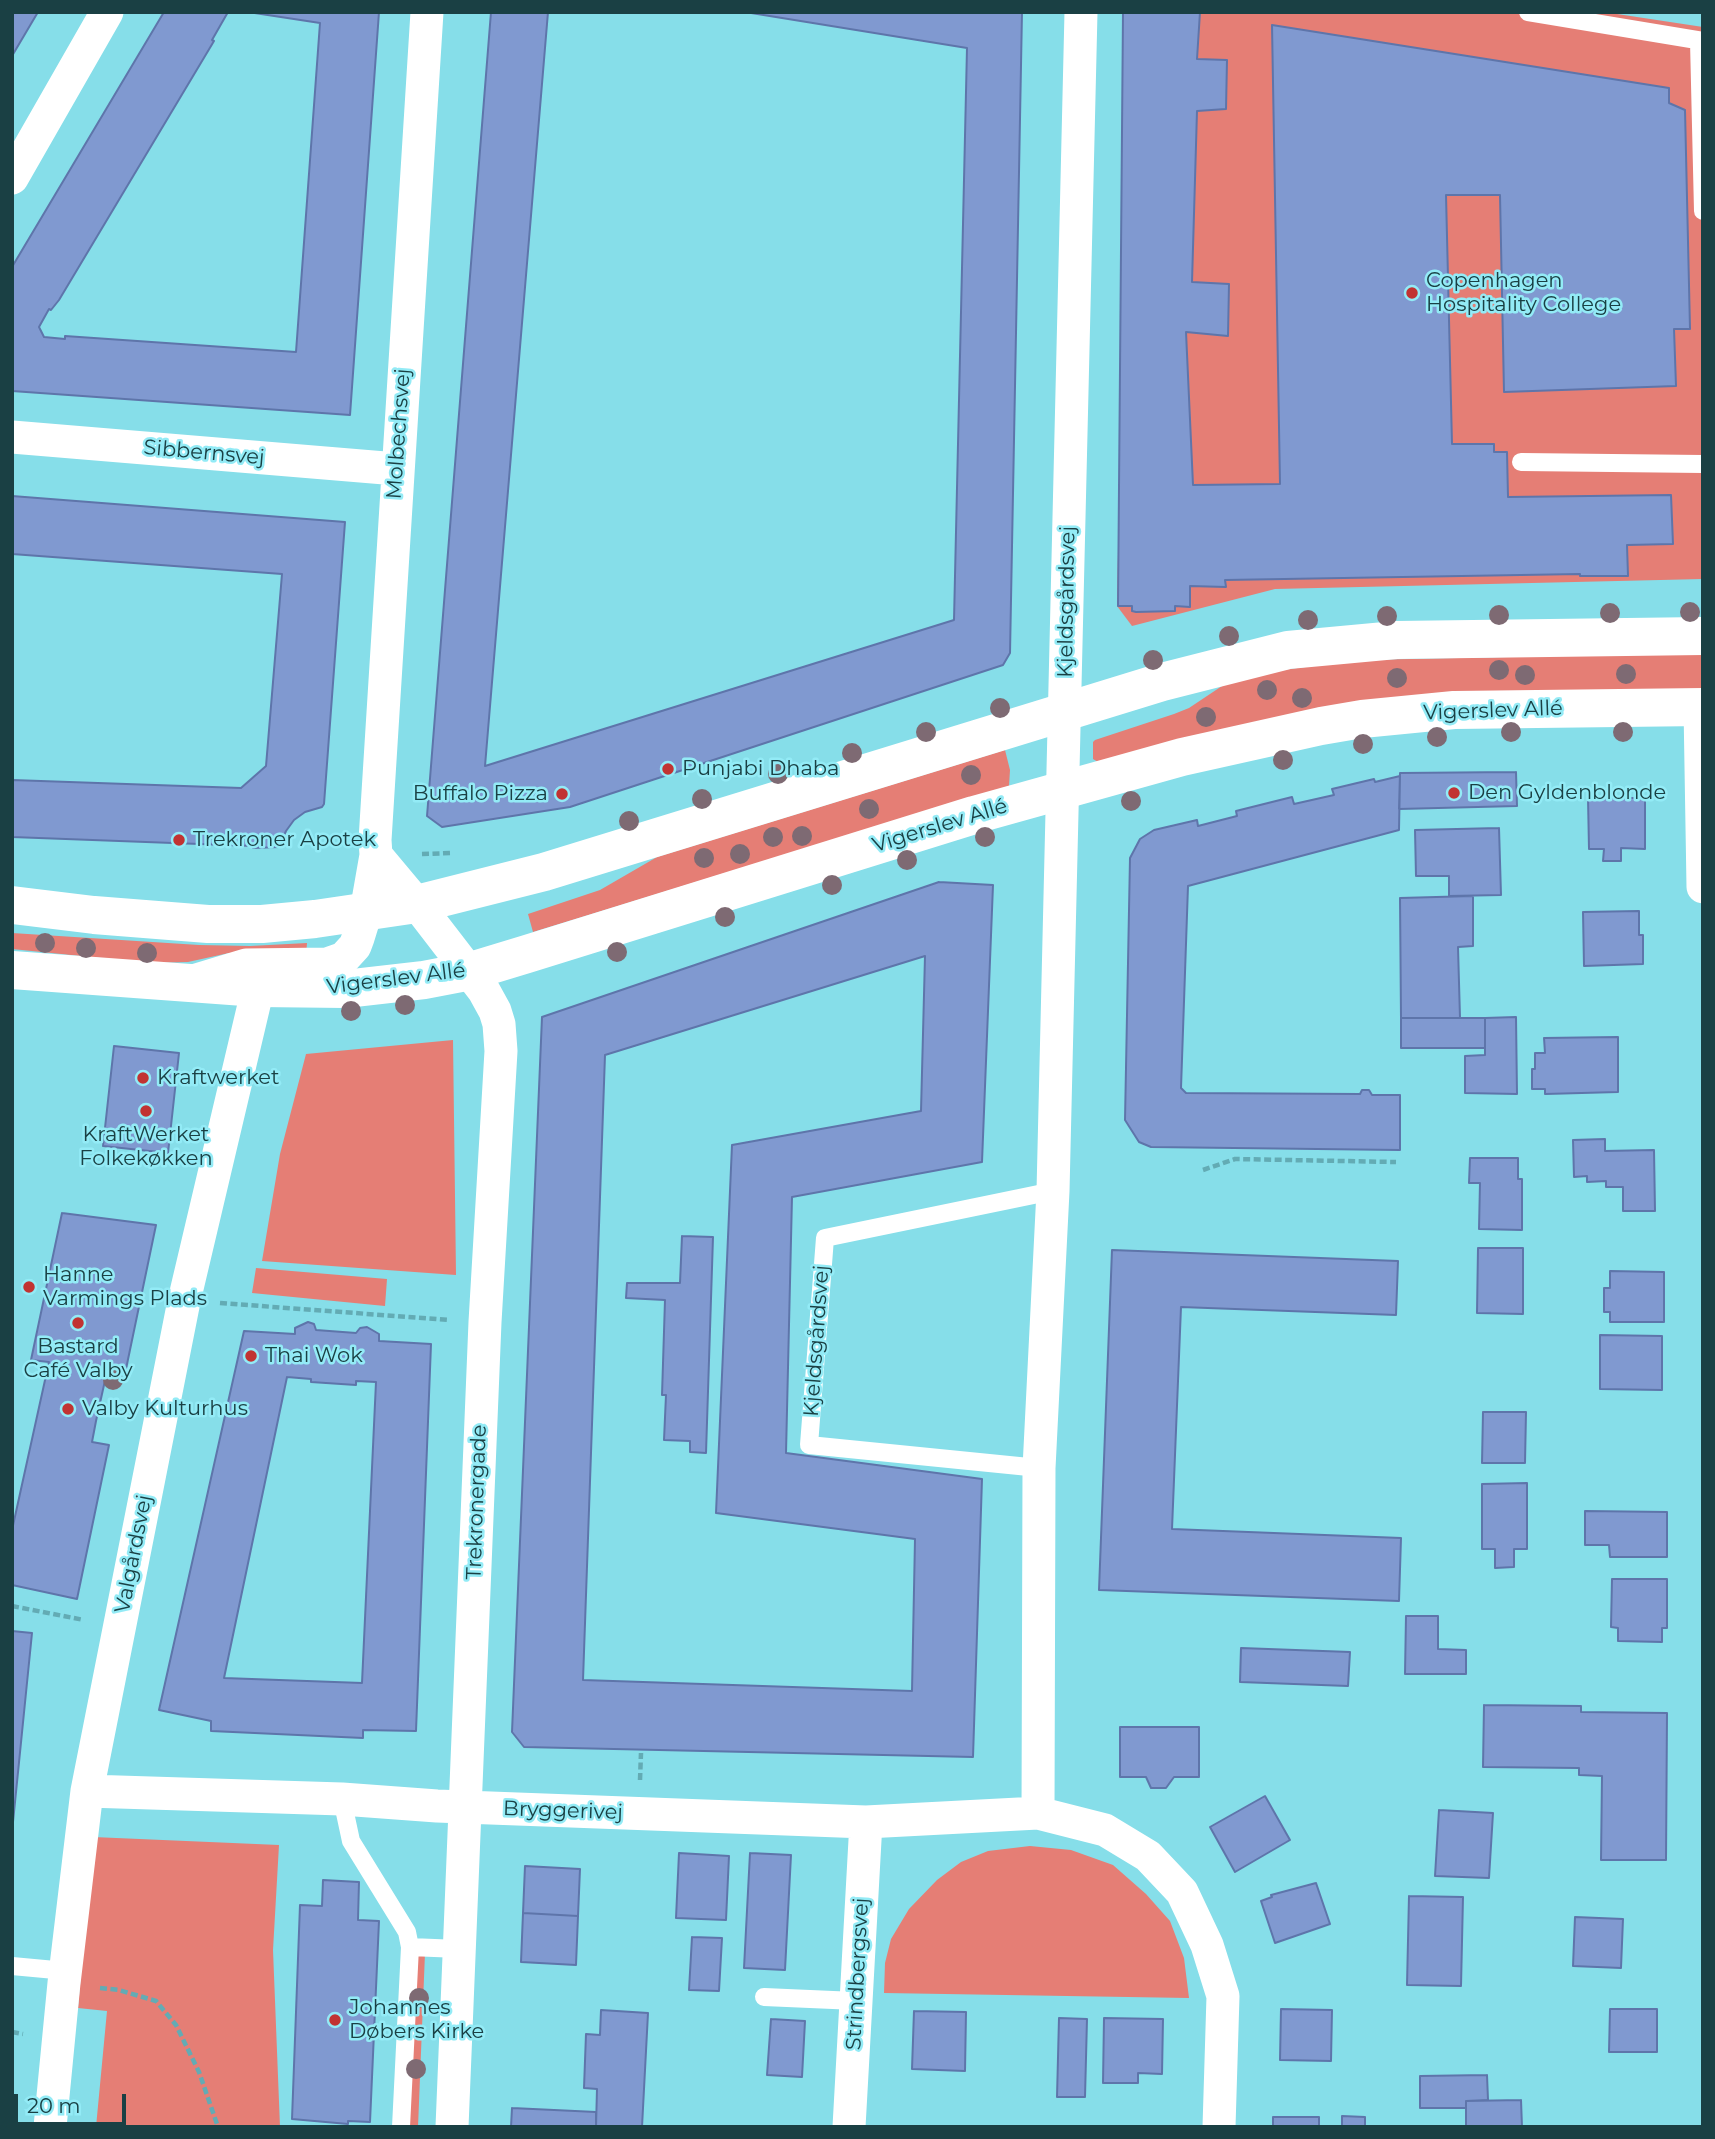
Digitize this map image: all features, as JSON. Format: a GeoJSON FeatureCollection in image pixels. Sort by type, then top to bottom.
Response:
{"type":"FeatureCollection","features":[{"type":"Feature","properties":{"kind":"street"},"geometry":{"type":"LineString","coordinates":[[12,178],[107,12]]}},
{"type":"Feature","properties":{"kind":"street","name":"Molbechsvej"},"geometry":{"type":"LineString","coordinates":[[366,912],[376,856],[375,813],[428,12]]}},
{"type":"Feature","properties":{"kind":"street","name":"Kjeldsgårdsvej"},"geometry":{"type":"LineString","coordinates":[[1038,1813],[1039,1468],[1053,1191],[1081,12]]}},
{"type":"Feature","properties":{"kind":"street","name":"Sibbernsvej"},"geometry":{"type":"LineString","coordinates":[[12,437],[397,469]]}},
{"type":"Feature","properties":{"kind":"street"},"geometry":{"type":"LineString","coordinates":[[12,905],[208,924],[275,923],[417,904],[595,857],[1216,667],[1317,646],[1396,640],[1703,636]]}},
{"type":"Feature","properties":{"kind":"street"},"geometry":{"type":"LineString","coordinates":[[1702,707],[1703,887]]}},
{"type":"Feature","properties":{"kind":"street","name":"Vigerslev Allé"},"geometry":{"type":"LineString","coordinates":[[12,970],[258,988],[356,988],[471,971],[880,843],[1182,757],[1362,719],[1454,710],[1702,707]]}},
{"type":"Feature","properties":{"kind":"street"},"geometry":{"type":"LineString","coordinates":[[376,856],[417,904]]}},
{"type":"Feature","properties":{"kind":"street","name":"Trekronergade"},"geometry":{"type":"LineString","coordinates":[[417,904],[471,971],[495,1012],[499,1024],[501,1051],[485,1322],[452,2127]]}},
{"type":"Feature","properties":{"kind":"street","name":"Vigerslev Allé"},"geometry":{"type":"LineString","coordinates":[[187,983],[246,965],[336,962],[355,946],[366,912]]}},
{"type":"Feature","properties":{"kind":"street","name":"Valgårdsvej"},"geometry":{"type":"LineString","coordinates":[[50,2127],[87,1791],[184,1301],[258,988]]}},
{"type":"Feature","properties":{"kind":"street","name":"Bryggerivej"},"geometry":{"type":"LineString","coordinates":[[87,1791],[342,1799],[464,1808],[866,1822],[1038,1813],[1105,1830],[1148,1856],[1182,1892],[1207,1945],[1223,1996],[1219,2127]]}},
{"type":"Feature","properties":{"kind":"street","name":"Strindbergsvej"},"geometry":{"type":"LineString","coordinates":[[849,2127],[866,1822]]}},
{"type":"Feature","properties":{"kind":"lane"},"geometry":{"type":"LineString","coordinates":[[1528,12],[1701,41],[1703,211]]}},
{"type":"Feature","properties":{"kind":"lane"},"geometry":{"type":"LineString","coordinates":[[1521,462],[1703,464]]}},
{"type":"Feature","properties":{"kind":"lane","name":"Kjeldsgårdsvej"},"geometry":{"type":"LineString","coordinates":[[1039,1468],[809,1445],[825,1238],[1053,1191]]}},
{"type":"Feature","properties":{"kind":"lane"},"geometry":{"type":"LineString","coordinates":[[342,1799],[351,1841],[407,1932],[410,1947],[401,2127]]}},
{"type":"Feature","properties":{"kind":"lane"},"geometry":{"type":"LineString","coordinates":[[410,1947],[459,1948]]}},
{"type":"Feature","properties":{"kind":"lane"},"geometry":{"type":"LineString","coordinates":[[12,1966],[65,1977]]}},
{"type":"Feature","properties":{"kind":"lane"},"geometry":{"type":"LineString","coordinates":[[764,1997],[856,2001]]}},
{"type":"Feature","properties":{"kind":"path"},"geometry":{"type":"LineString","coordinates":[[1203,1170],[1235,1159],[1396,1162]]}},
{"type":"Feature","properties":{"kind":"path"},"geometry":{"type":"LineString","coordinates":[[184,1301],[485,1322]]}},
{"type":"Feature","properties":{"kind":"path"},"geometry":{"type":"LineString","coordinates":[[12,1606],[119,1627]]}},
{"type":"Feature","properties":{"kind":"path"},"geometry":{"type":"LineString","coordinates":[[65,1977],[156,2001],[176,2025],[199,2072],[218,2127]]}},
{"type":"Feature","properties":{"kind":"shaded area","name":"Copenhagen Hospitality College"},"geometry":{"type":"Polygon","coordinates":[[[1128,12],[1604,12],[1703,27],[1703,579],[1275,589],[1132,626],[1117,606],[1128,12]]]}},
{"type":"Feature","properties":{"kind":"shaded area"},"geometry":{"type":"Polygon","coordinates":[[[1703,653],[1703,689],[1098,762],[1093,759],[1095,740],[1189,708],[1225,684],[1258,673],[1361,660],[1703,653]]]}},
{"type":"Feature","properties":{"kind":"shaded area"},"geometry":{"type":"Polygon","coordinates":[[[1005,750],[1010,770],[1009,786],[533,932],[528,914],[600,890],[657,857],[1005,750]]]}},
{"type":"Feature","properties":{"kind":"shaded area"},"geometry":{"type":"Polygon","coordinates":[[[12,933],[199,945],[307,943],[306,956],[229,953],[188,962],[150,963],[12,949],[12,933]]]}},
{"type":"Feature","properties":{"kind":"shaded area"},"geometry":{"type":"Polygon","coordinates":[[[453,1040],[456,1275],[262,1261],[280,1154],[306,1054],[453,1040]]]}},
{"type":"Feature","properties":{"kind":"shaded area"},"geometry":{"type":"Polygon","coordinates":[[[256,1268],[387,1279],[385,1306],[252,1293],[256,1268]]]}},
{"type":"Feature","properties":{"kind":"shaded area"},"geometry":{"type":"Polygon","coordinates":[[[93,1837],[279,1845],[273,1950],[280,2127],[96,2127],[107,2011],[78,2008],[93,1837]]]}},
{"type":"Feature","properties":{"kind":"shaded area"},"geometry":{"type":"Polygon","coordinates":[[[1030,1846],[1071,1850],[1113,1865],[1146,1894],[1170,1921],[1184,1958],[1189,1998],[884,1993],[885,1963],[891,1939],[909,1909],[937,1880],[961,1862],[988,1851],[1030,1846]]]}},
{"type":"Feature","properties":{"kind":"shaded area"},"geometry":{"type":"Polygon","coordinates":[[[417,1953],[425,1953],[418,2127],[409,2127],[417,1953]]]}},
{"type":"Feature","properties":{"kind":"building"},"geometry":{"type":"Polygon","coordinates":[[[12,12],[38,12],[12,56],[12,12]]]}},
{"type":"Feature","properties":{"kind":"building"},"geometry":{"type":"Polygon","coordinates":[[[164,12],[228,12],[212,40],[214,41],[59,300],[49,309],[39,327],[44,337],[65,339],[65,336],[296,352],[320,23],[248,12],[379,12],[350,415],[12,391],[12,267],[164,12]]]}},
{"type":"Feature","properties":{"kind":"building"},"geometry":{"type":"Polygon","coordinates":[[[491,12],[548,12],[485,766],[954,620],[967,48],[745,12],[1022,12],[1010,653],[1003,665],[570,807],[442,827],[427,816],[491,12]]]}},
{"type":"Feature","properties":{"kind":"building","name":"Copenhagen Hospitality College"},"geometry":{"type":"Polygon","coordinates":[[[1123,12],[1200,12],[1197,59],[1227,60],[1226,109],[1197,111],[1192,282],[1229,284],[1228,336],[1186,332],[1193,485],[1280,484],[1272,25],[1669,88],[1669,103],[1685,110],[1690,329],[1674,329],[1676,386],[1504,392],[1500,195],[1446,195],[1452,444],[1494,444],[1494,452],[1507,452],[1508,497],[1671,495],[1673,544],[1627,545],[1628,576],[1580,574],[1225,580],[1226,587],[1190,586],[1190,607],[1175,606],[1175,611],[1136,612],[1132,611],[1132,606],[1118,606],[1123,12]]]}},
{"type":"Feature","properties":{"kind":"building"},"geometry":{"type":"Polygon","coordinates":[[[12,496],[345,522],[324,804],[294,820],[279,847],[12,837],[12,780],[241,788],[266,766],[282,574],[12,554],[12,496]]]}},
{"type":"Feature","properties":{"kind":"building"},"geometry":{"type":"Polygon","coordinates":[[[1516,772],[1517,806],[1399,809],[1400,773],[1516,772]]]}},
{"type":"Feature","properties":{"kind":"building"},"geometry":{"type":"Polygon","coordinates":[[[1400,776],[1399,830],[1188,886],[1181,1088],[1186,1093],[1360,1094],[1362,1090],[1369,1090],[1372,1095],[1400,1095],[1400,1150],[1151,1147],[1139,1142],[1125,1120],[1130,858],[1140,839],[1154,830],[1197,820],[1198,826],[1237,816],[1236,811],[1292,797],[1294,804],[1334,795],[1332,789],[1400,776]]]}},
{"type":"Feature","properties":{"kind":"building"},"geometry":{"type":"Polygon","coordinates":[[[1588,798],[1645,798],[1645,849],[1621,848],[1621,861],[1603,861],[1604,849],[1589,849],[1588,798]]]}},
{"type":"Feature","properties":{"kind":"building"},"geometry":{"type":"Polygon","coordinates":[[[1499,828],[1501,895],[1449,896],[1449,876],[1416,876],[1415,830],[1499,828]]]}},
{"type":"Feature","properties":{"kind":"building"},"geometry":{"type":"Polygon","coordinates":[[[939,882],[993,885],[982,1162],[792,1197],[786,1453],[982,1479],[973,1757],[524,1747],[512,1732],[542,1017],[939,882]],[[925,956],[605,1055],[583,1680],[912,1691],[915,1539],[716,1513],[732,1145],[921,1111],[925,956]]]}},
{"type":"Feature","properties":{"kind":"building"},"geometry":{"type":"Polygon","coordinates":[[[1473,896],[1473,946],[1458,947],[1460,1018],[1401,1018],[1400,898],[1473,896]]]}},
{"type":"Feature","properties":{"kind":"building"},"geometry":{"type":"Polygon","coordinates":[[[1639,911],[1639,935],[1643,935],[1643,964],[1584,966],[1583,912],[1639,911]]]}},
{"type":"Feature","properties":{"kind":"building"},"geometry":{"type":"Polygon","coordinates":[[[1516,1017],[1517,1094],[1465,1093],[1465,1056],[1485,1055],[1485,1018],[1516,1017]]]}},
{"type":"Feature","properties":{"kind":"building"},"geometry":{"type":"Polygon","coordinates":[[[1401,1018],[1485,1018],[1485,1048],[1401,1048],[1401,1018]]]}},
{"type":"Feature","properties":{"kind":"building"},"geometry":{"type":"Polygon","coordinates":[[[1618,1037],[1618,1092],[1545,1094],[1545,1089],[1532,1089],[1535,1053],[1545,1053],[1544,1038],[1618,1037]]]}},
{"type":"Feature","properties":{"kind":"building","name":"Kraftwerket"},"geometry":{"type":"Polygon","coordinates":[[[114,1046],[179,1053],[168,1153],[103,1146],[114,1046]]]}},
{"type":"Feature","properties":{"kind":"building"},"geometry":{"type":"Polygon","coordinates":[[[1605,1139],[1605,1151],[1654,1150],[1655,1211],[1623,1211],[1623,1187],[1606,1187],[1606,1181],[1587,1182],[1587,1176],[1574,1177],[1573,1140],[1605,1139]]]}},
{"type":"Feature","properties":{"kind":"building"},"geometry":{"type":"Polygon","coordinates":[[[1470,1158],[1518,1158],[1518,1179],[1522,1179],[1522,1230],[1479,1229],[1480,1183],[1469,1183],[1470,1158]]]}},
{"type":"Feature","properties":{"kind":"building","name":"Valby Kulturhus"},"geometry":{"type":"Polygon","coordinates":[[[62,1213],[156,1225],[126,1369],[108,1367],[96,1421],[92,1442],[109,1445],[77,1599],[12,1585],[12,1530],[49,1362],[31,1360],[62,1213]]]}},
{"type":"Feature","properties":{"kind":"building"},"geometry":{"type":"Polygon","coordinates":[[[682,1236],[713,1237],[706,1453],[690,1452],[690,1441],[664,1440],[666,1395],[662,1395],[665,1300],[626,1298],[627,1283],[680,1283],[682,1236]]]}},
{"type":"Feature","properties":{"kind":"building"},"geometry":{"type":"Polygon","coordinates":[[[1478,1248],[1523,1248],[1523,1314],[1477,1313],[1478,1248]]]}},
{"type":"Feature","properties":{"kind":"building"},"geometry":{"type":"Polygon","coordinates":[[[1112,1250],[1398,1261],[1396,1315],[1181,1307],[1172,1529],[1401,1538],[1399,1601],[1099,1590],[1112,1250]]]}},
{"type":"Feature","properties":{"kind":"building"},"geometry":{"type":"Polygon","coordinates":[[[1610,1271],[1664,1272],[1664,1322],[1610,1322],[1610,1312],[1604,1312],[1604,1288],[1610,1288],[1610,1271]]]}},
{"type":"Feature","properties":{"kind":"building"},"geometry":{"type":"Polygon","coordinates":[[[308,1322],[314,1324],[316,1330],[356,1333],[360,1328],[367,1327],[379,1334],[379,1341],[431,1344],[416,1731],[363,1730],[363,1738],[211,1731],[211,1721],[159,1710],[244,1331],[295,1334],[295,1328],[308,1322]],[[287,1377],[224,1678],[362,1683],[376,1382],[356,1381],[356,1385],[311,1382],[311,1379],[287,1377]]]}},
{"type":"Feature","properties":{"kind":"building"},"geometry":{"type":"Polygon","coordinates":[[[1600,1335],[1662,1336],[1662,1390],[1600,1389],[1600,1335]]]}},
{"type":"Feature","properties":{"kind":"building"},"geometry":{"type":"Polygon","coordinates":[[[1483,1412],[1526,1412],[1525,1463],[1482,1463],[1483,1412]]]}},
{"type":"Feature","properties":{"kind":"building"},"geometry":{"type":"Polygon","coordinates":[[[1527,1483],[1527,1549],[1514,1549],[1514,1567],[1495,1568],[1495,1549],[1482,1549],[1482,1484],[1527,1483]]]}},
{"type":"Feature","properties":{"kind":"building"},"geometry":{"type":"Polygon","coordinates":[[[1585,1511],[1667,1512],[1667,1557],[1610,1557],[1609,1545],[1585,1545],[1585,1511]]]}},
{"type":"Feature","properties":{"kind":"building"},"geometry":{"type":"Polygon","coordinates":[[[1612,1579],[1667,1579],[1667,1628],[1662,1628],[1662,1642],[1618,1641],[1618,1628],[1611,1627],[1612,1579]]]}},
{"type":"Feature","properties":{"kind":"building"},"geometry":{"type":"Polygon","coordinates":[[[1406,1616],[1438,1616],[1438,1649],[1466,1650],[1466,1674],[1405,1674],[1406,1616]]]}},
{"type":"Feature","properties":{"kind":"building"},"geometry":{"type":"Polygon","coordinates":[[[12,1631],[32,1633],[12,1832],[12,1631]]]}},
{"type":"Feature","properties":{"kind":"building"},"geometry":{"type":"Polygon","coordinates":[[[1241,1648],[1350,1652],[1348,1686],[1240,1682],[1241,1648]]]}},
{"type":"Feature","properties":{"kind":"building"},"geometry":{"type":"Polygon","coordinates":[[[1484,1705],[1581,1706],[1581,1712],[1667,1713],[1666,1860],[1601,1860],[1602,1776],[1579,1775],[1579,1768],[1483,1767],[1484,1705]]]}},
{"type":"Feature","properties":{"kind":"building"},"geometry":{"type":"Polygon","coordinates":[[[1120,1727],[1199,1727],[1199,1777],[1174,1777],[1166,1788],[1151,1788],[1146,1777],[1120,1777],[1120,1727]]]}},
{"type":"Feature","properties":{"kind":"building"},"geometry":{"type":"Polygon","coordinates":[[[1265,1796],[1290,1840],[1235,1872],[1210,1827],[1265,1796]]]}},
{"type":"Feature","properties":{"kind":"building"},"geometry":{"type":"Polygon","coordinates":[[[1439,1810],[1493,1813],[1489,1878],[1435,1876],[1439,1810]]]}},
{"type":"Feature","properties":{"kind":"building"},"geometry":{"type":"Polygon","coordinates":[[[679,1853],[729,1856],[726,1920],[676,1918],[679,1853]]]}},
{"type":"Feature","properties":{"kind":"building"},"geometry":{"type":"Polygon","coordinates":[[[750,1853],[791,1855],[785,1970],[744,1968],[750,1853]]]}},
{"type":"Feature","properties":{"kind":"building"},"geometry":{"type":"Polygon","coordinates":[[[525,1866],[580,1869],[578,1916],[523,1913],[525,1866]]]}},
{"type":"Feature","properties":{"kind":"building","name":"Johannes Døbers Kirke"},"geometry":{"type":"Polygon","coordinates":[[[323,1880],[359,1882],[358,1920],[379,1921],[370,2122],[348,2121],[348,2124],[292,2119],[300,1905],[322,1906],[323,1880]]]}},
{"type":"Feature","properties":{"kind":"building"},"geometry":{"type":"Polygon","coordinates":[[[1316,1883],[1330,1924],[1275,1943],[1261,1901],[1272,1897],[1271,1895],[1316,1883]]]}},
{"type":"Feature","properties":{"kind":"building"},"geometry":{"type":"Polygon","coordinates":[[[1409,1896],[1463,1897],[1461,1986],[1407,1985],[1409,1896]]]}},
{"type":"Feature","properties":{"kind":"building"},"geometry":{"type":"Polygon","coordinates":[[[523,1913],[578,1916],[576,1965],[521,1962],[523,1913]]]}},
{"type":"Feature","properties":{"kind":"building"},"geometry":{"type":"Polygon","coordinates":[[[1575,1917],[1623,1919],[1621,1968],[1573,1966],[1575,1917]]]}},
{"type":"Feature","properties":{"kind":"building"},"geometry":{"type":"Polygon","coordinates":[[[692,1937],[722,1938],[719,1991],[689,1990],[692,1937]]]}},
{"type":"Feature","properties":{"kind":"building"},"geometry":{"type":"Polygon","coordinates":[[[1281,2009],[1332,2010],[1331,2061],[1280,2060],[1281,2009]]]}},
{"type":"Feature","properties":{"kind":"building"},"geometry":{"type":"Polygon","coordinates":[[[1610,2009],[1657,2009],[1657,2052],[1609,2052],[1610,2009]]]}},
{"type":"Feature","properties":{"kind":"building"},"geometry":{"type":"Polygon","coordinates":[[[601,2010],[648,2013],[642,2127],[596,2127],[597,2089],[584,2088],[586,2034],[600,2035],[601,2010]]]}},
{"type":"Feature","properties":{"kind":"building"},"geometry":{"type":"Polygon","coordinates":[[[914,2011],[966,2012],[965,2071],[912,2069],[914,2011]]]}},
{"type":"Feature","properties":{"kind":"building"},"geometry":{"type":"Polygon","coordinates":[[[1059,2018],[1087,2019],[1085,2097],[1057,2097],[1059,2018]]]}},
{"type":"Feature","properties":{"kind":"building"},"geometry":{"type":"Polygon","coordinates":[[[1104,2018],[1163,2019],[1162,2074],[1138,2073],[1138,2083],[1103,2083],[1104,2018]]]}},
{"type":"Feature","properties":{"kind":"building"},"geometry":{"type":"Polygon","coordinates":[[[771,2019],[805,2021],[802,2077],[767,2075],[771,2019]]]}},
{"type":"Feature","properties":{"kind":"building"},"geometry":{"type":"Polygon","coordinates":[[[1487,2075],[1488,2100],[1466,2101],[1466,2108],[1420,2108],[1420,2076],[1487,2075]]]}},
{"type":"Feature","properties":{"kind":"building"},"geometry":{"type":"Polygon","coordinates":[[[1521,2100],[1522,2127],[1466,2127],[1466,2101],[1521,2100]]]}},
{"type":"Feature","properties":{"kind":"building"},"geometry":{"type":"Polygon","coordinates":[[[512,2108],[596,2112],[596,2127],[511,2127],[512,2108]]]}},
{"type":"Feature","properties":{"kind":"building"},"geometry":{"type":"Polygon","coordinates":[[[1342,2116],[1365,2117],[1365,2127],[1342,2127],[1342,2116]]]}},
{"type":"Feature","properties":{"kind":"building"},"geometry":{"type":"Polygon","coordinates":[[[1273,2117],[1319,2117],[1319,2127],[1273,2127],[1273,2117]]]}},
{"type":"Feature","properties":{"kind":"place","name":"Copenhagen Hospitality College"},"geometry":{"type":"Point","coordinates":[1412,293]}},
{"type":"Feature","properties":{"kind":"place","name":"Punjabi Dhaba"},"geometry":{"type":"Point","coordinates":[668,769]}},
{"type":"Feature","properties":{"kind":"place","name":"Den Gyldenblonde"},"geometry":{"type":"Point","coordinates":[1454,793]}},
{"type":"Feature","properties":{"kind":"place","name":"Buffalo Pizza"},"geometry":{"type":"Point","coordinates":[562,794]}},
{"type":"Feature","properties":{"kind":"place","name":"Trekroner Apotek"},"geometry":{"type":"Point","coordinates":[179,840]}},
{"type":"Feature","properties":{"kind":"place","name":"Kraftwerket"},"geometry":{"type":"Point","coordinates":[143,1078]}},
{"type":"Feature","properties":{"kind":"place","name":"KraftWerket Folkekøkken"},"geometry":{"type":"Point","coordinates":[146,1111]}},
{"type":"Feature","properties":{"kind":"place","name":"Hanne Varmings Plads"},"geometry":{"type":"Point","coordinates":[29,1287]}},
{"type":"Feature","properties":{"kind":"place","name":"Bastard Café Valby"},"geometry":{"type":"Point","coordinates":[78,1323]}},
{"type":"Feature","properties":{"kind":"place","name":"Thai Wok"},"geometry":{"type":"Point","coordinates":[251,1356]}},
{"type":"Feature","properties":{"kind":"place","name":"Valby Kulturhus"},"geometry":{"type":"Point","coordinates":[68,1409]}},
{"type":"Feature","properties":{"kind":"place","name":"Johannes Døbers Kirke"},"geometry":{"type":"Point","coordinates":[335,2020]}}]}
